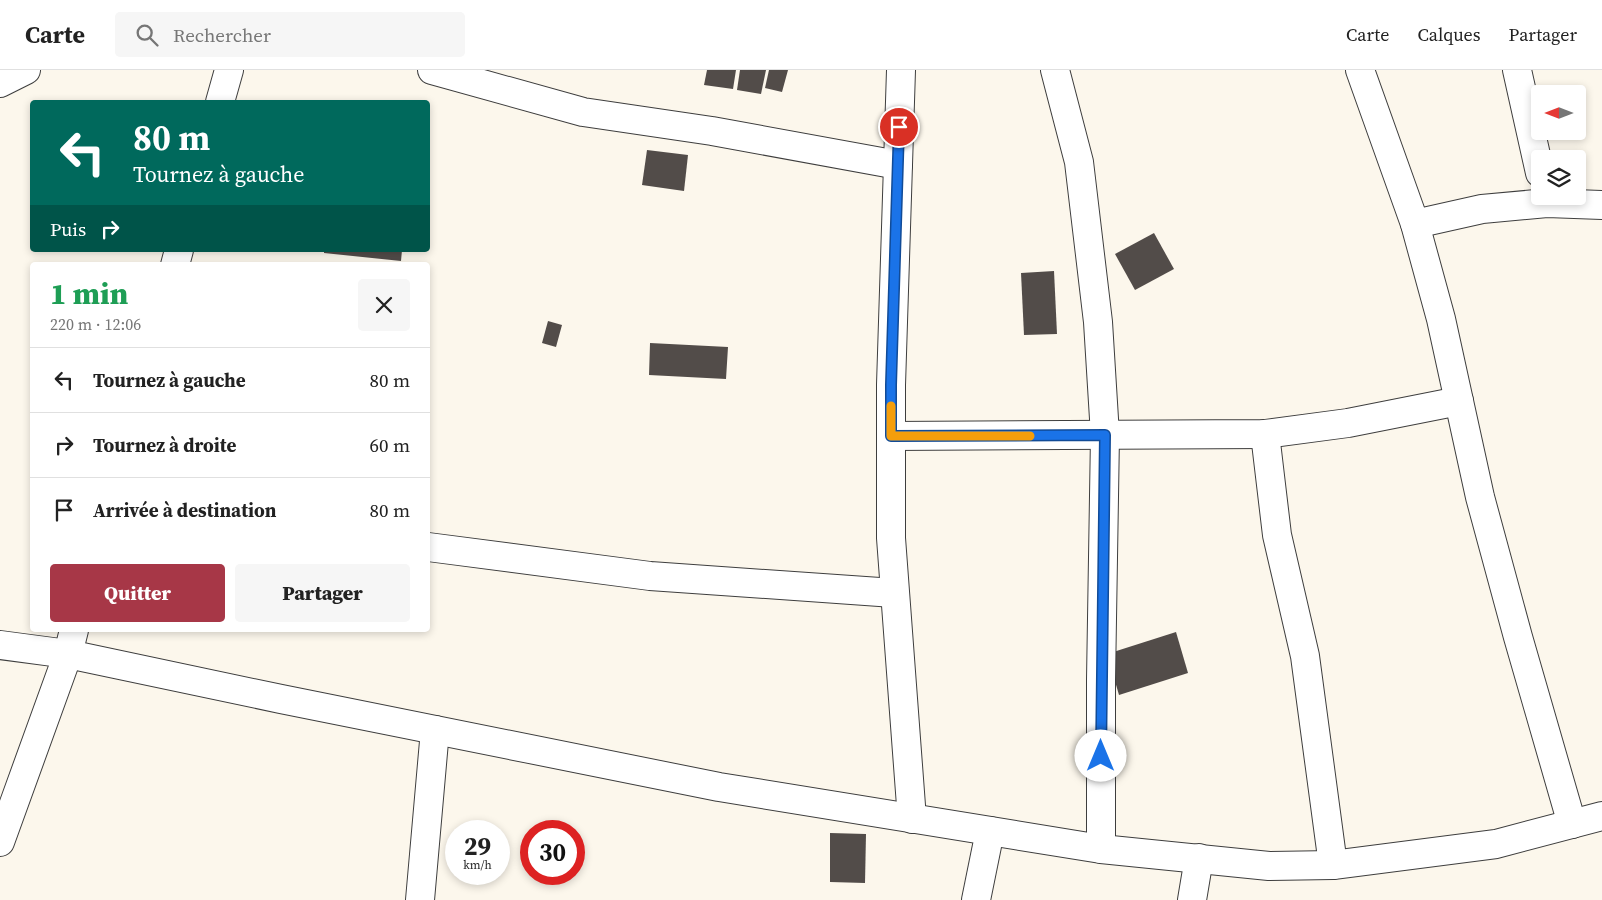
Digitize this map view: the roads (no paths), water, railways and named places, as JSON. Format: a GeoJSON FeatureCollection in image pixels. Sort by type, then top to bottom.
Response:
{"type":"FeatureCollection","features":[{"type":"Feature","properties":{"kind":"street"},"geometry":{"type":"LineString","coordinates":[[0,83],[26,70]]}},
{"type":"Feature","properties":{"kind":"street"},"geometry":{"type":"LineString","coordinates":[[221,100],[229,70]]}},
{"type":"Feature","properties":{"kind":"street"},"geometry":{"type":"LineString","coordinates":[[432,70],[583,112],[712,131],[898,165]]}},
{"type":"Feature","properties":{"kind":"street"},"geometry":{"type":"LineString","coordinates":[[901,70],[891,385],[891,538],[912,819]]}},
{"type":"Feature","properties":{"kind":"street"},"geometry":{"type":"LineString","coordinates":[[1055,70],[1079,162],[1098,322],[1105,435],[1101,680],[1101,850]]}},
{"type":"Feature","properties":{"kind":"street"},"geometry":{"type":"LineString","coordinates":[[1360,70],[1416,224],[1441,318],[1482,506],[1572,824]]}},
{"type":"Feature","properties":{"kind":"street"},"geometry":{"type":"LineString","coordinates":[[1517,70],[1535,150]]}},
{"type":"Feature","properties":{"kind":"street"},"geometry":{"type":"LineString","coordinates":[[1416,224],[1482,208],[1531,202]]}},
{"type":"Feature","properties":{"kind":"street"},"geometry":{"type":"LineString","coordinates":[[1586,204],[1602,205]]}},
{"type":"Feature","properties":{"kind":"street"},"geometry":{"type":"LineString","coordinates":[[891,436],[1265,434],[1348,423],[1459,401]]}},
{"type":"Feature","properties":{"kind":"street"},"geometry":{"type":"LineString","coordinates":[[1265,434],[1277,535],[1305,656],[1333,865]]}},
{"type":"Feature","properties":{"kind":"street"},"geometry":{"type":"LineString","coordinates":[[430,547],[650,576],[894,593]]}},
{"type":"Feature","properties":{"kind":"street"},"geometry":{"type":"LineString","coordinates":[[0,645],[71,642],[436,730],[719,787],[1101,850],[1269,866],[1333,865],[1496,844],[1602,816]]}},
{"type":"Feature","properties":{"kind":"street"},"geometry":{"type":"LineString","coordinates":[[0,842],[71,642]]}},
{"type":"Feature","properties":{"kind":"street"},"geometry":{"type":"LineString","coordinates":[[420,900],[436,730]]}},
{"type":"Feature","properties":{"kind":"street"},"geometry":{"type":"LineString","coordinates":[[976,900],[990,831]]}},
{"type":"Feature","properties":{"kind":"street"},"geometry":{"type":"LineString","coordinates":[[1192,900],[1199,858]]}}]}
